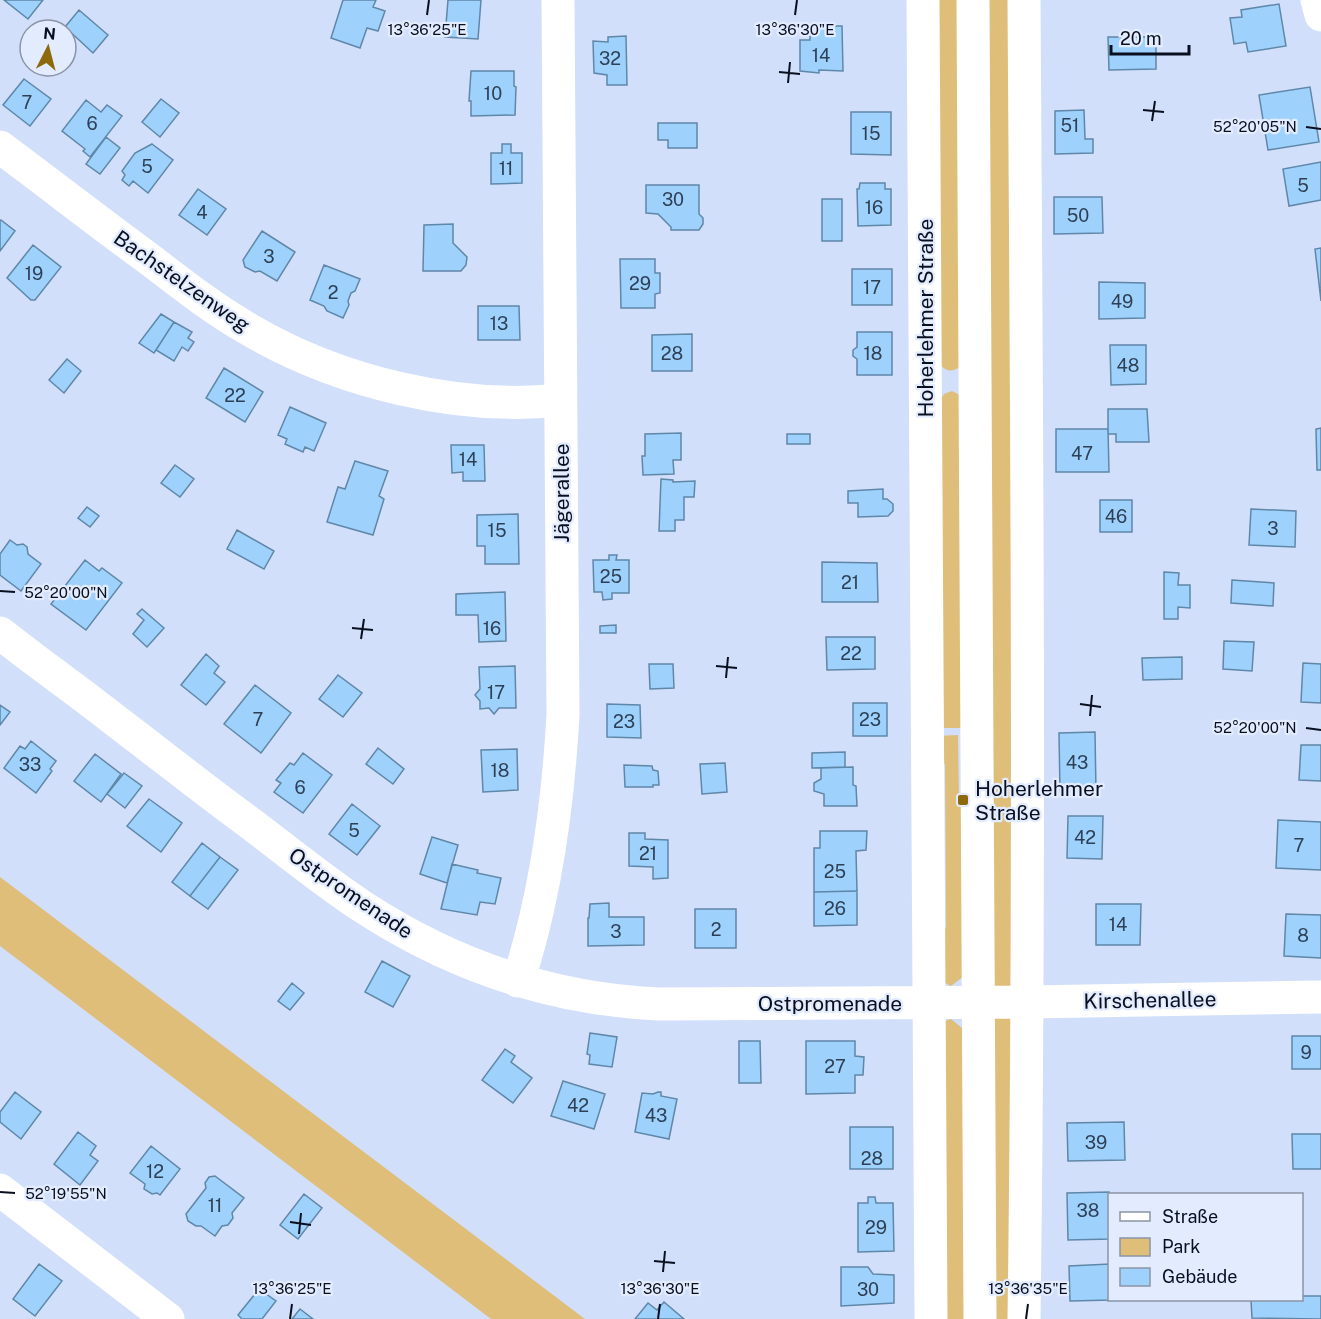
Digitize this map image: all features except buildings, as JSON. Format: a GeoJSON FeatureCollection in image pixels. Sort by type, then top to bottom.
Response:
{"type":"FeatureCollection","features":[{"type":"Feature","properties":{"kind":"street","name":"Jägerallee"},"geometry":{"type":"LineString","coordinates":[[518,981],[532,934],[550,844],[558,782],[562,715],[558,0]]}},
{"type":"Feature","properties":{"kind":"street","name":"Hoherlehmer Straße"},"geometry":{"type":"LineString","coordinates":[[923,0],[931,1319]]}},
{"type":"Feature","properties":{"kind":"street"},"geometry":{"type":"LineString","coordinates":[[973,0],[980,1319]]}},
{"type":"Feature","properties":{"kind":"street"},"geometry":{"type":"LineString","coordinates":[[1024,0],[1028,1002],[1024,1319]]}},
{"type":"Feature","properties":{"kind":"street"},"geometry":{"type":"LineString","coordinates":[[1317,0],[1321,15]]}},
{"type":"Feature","properties":{"kind":"street","name":"Bachstelzenweg"},"geometry":{"type":"LineString","coordinates":[[0,147],[213,307],[252,332],[312,360],[410,391],[447,398],[527,404],[560,400]]}},
{"type":"Feature","properties":{"kind":"street"},"geometry":{"type":"LineString","coordinates":[[926,380],[975,379]]}},
{"type":"Feature","properties":{"kind":"street"},"geometry":{"type":"LineString","coordinates":[[976,418],[1027,418]]}},
{"type":"Feature","properties":{"kind":"street","name":"Ostpromenade"},"geometry":{"type":"LineString","coordinates":[[0,633],[362,906],[423,942],[468,963],[518,981],[590,998],[635,1003],[979,1002]]}},
{"type":"Feature","properties":{"kind":"street","name":"Kirschenallee"},"geometry":{"type":"LineString","coordinates":[[979,1002],[1321,997]]}},
{"type":"Feature","properties":{"kind":"street"},"geometry":{"type":"LineString","coordinates":[[0,1190],[168,1319]]}},
{"type":"Feature","properties":{"kind":"green space"},"geometry":{"type":"Polygon","coordinates":[[[931,0],[960,0],[960,367],[952,370],[940,365],[931,0]]]}},
{"type":"Feature","properties":{"kind":"green space"},"geometry":{"type":"Polygon","coordinates":[[[988,0],[1014,0],[1015,1319],[994,1319],[988,0]]]}},
{"type":"Feature","properties":{"kind":"green space"},"geometry":{"type":"Polygon","coordinates":[[[952,391],[963,400],[965,728],[936,728],[937,404],[944,394],[952,391]]]}},
{"type":"Feature","properties":{"kind":"green space"},"geometry":{"type":"Polygon","coordinates":[[[958,735],[959,801],[964,801],[964,976],[951,986],[939,980],[938,934],[946,927],[945,764],[936,757],[936,736],[958,735]]]}},
{"type":"Feature","properties":{"kind":"green space"},"geometry":{"type":"Polygon","coordinates":[[[0,877],[585,1319],[491,1319],[0,946],[0,877]]]}},
{"type":"Feature","properties":{"kind":"green space"},"geometry":{"type":"Polygon","coordinates":[[[951,1019],[962,1028],[969,1319],[939,1319],[945,1021],[951,1019]]]}},
{"type":"Feature","properties":{"kind":"place","name":"Hoherlehmer Straße"},"geometry":{"type":"Point","coordinates":[963,800]}}]}
